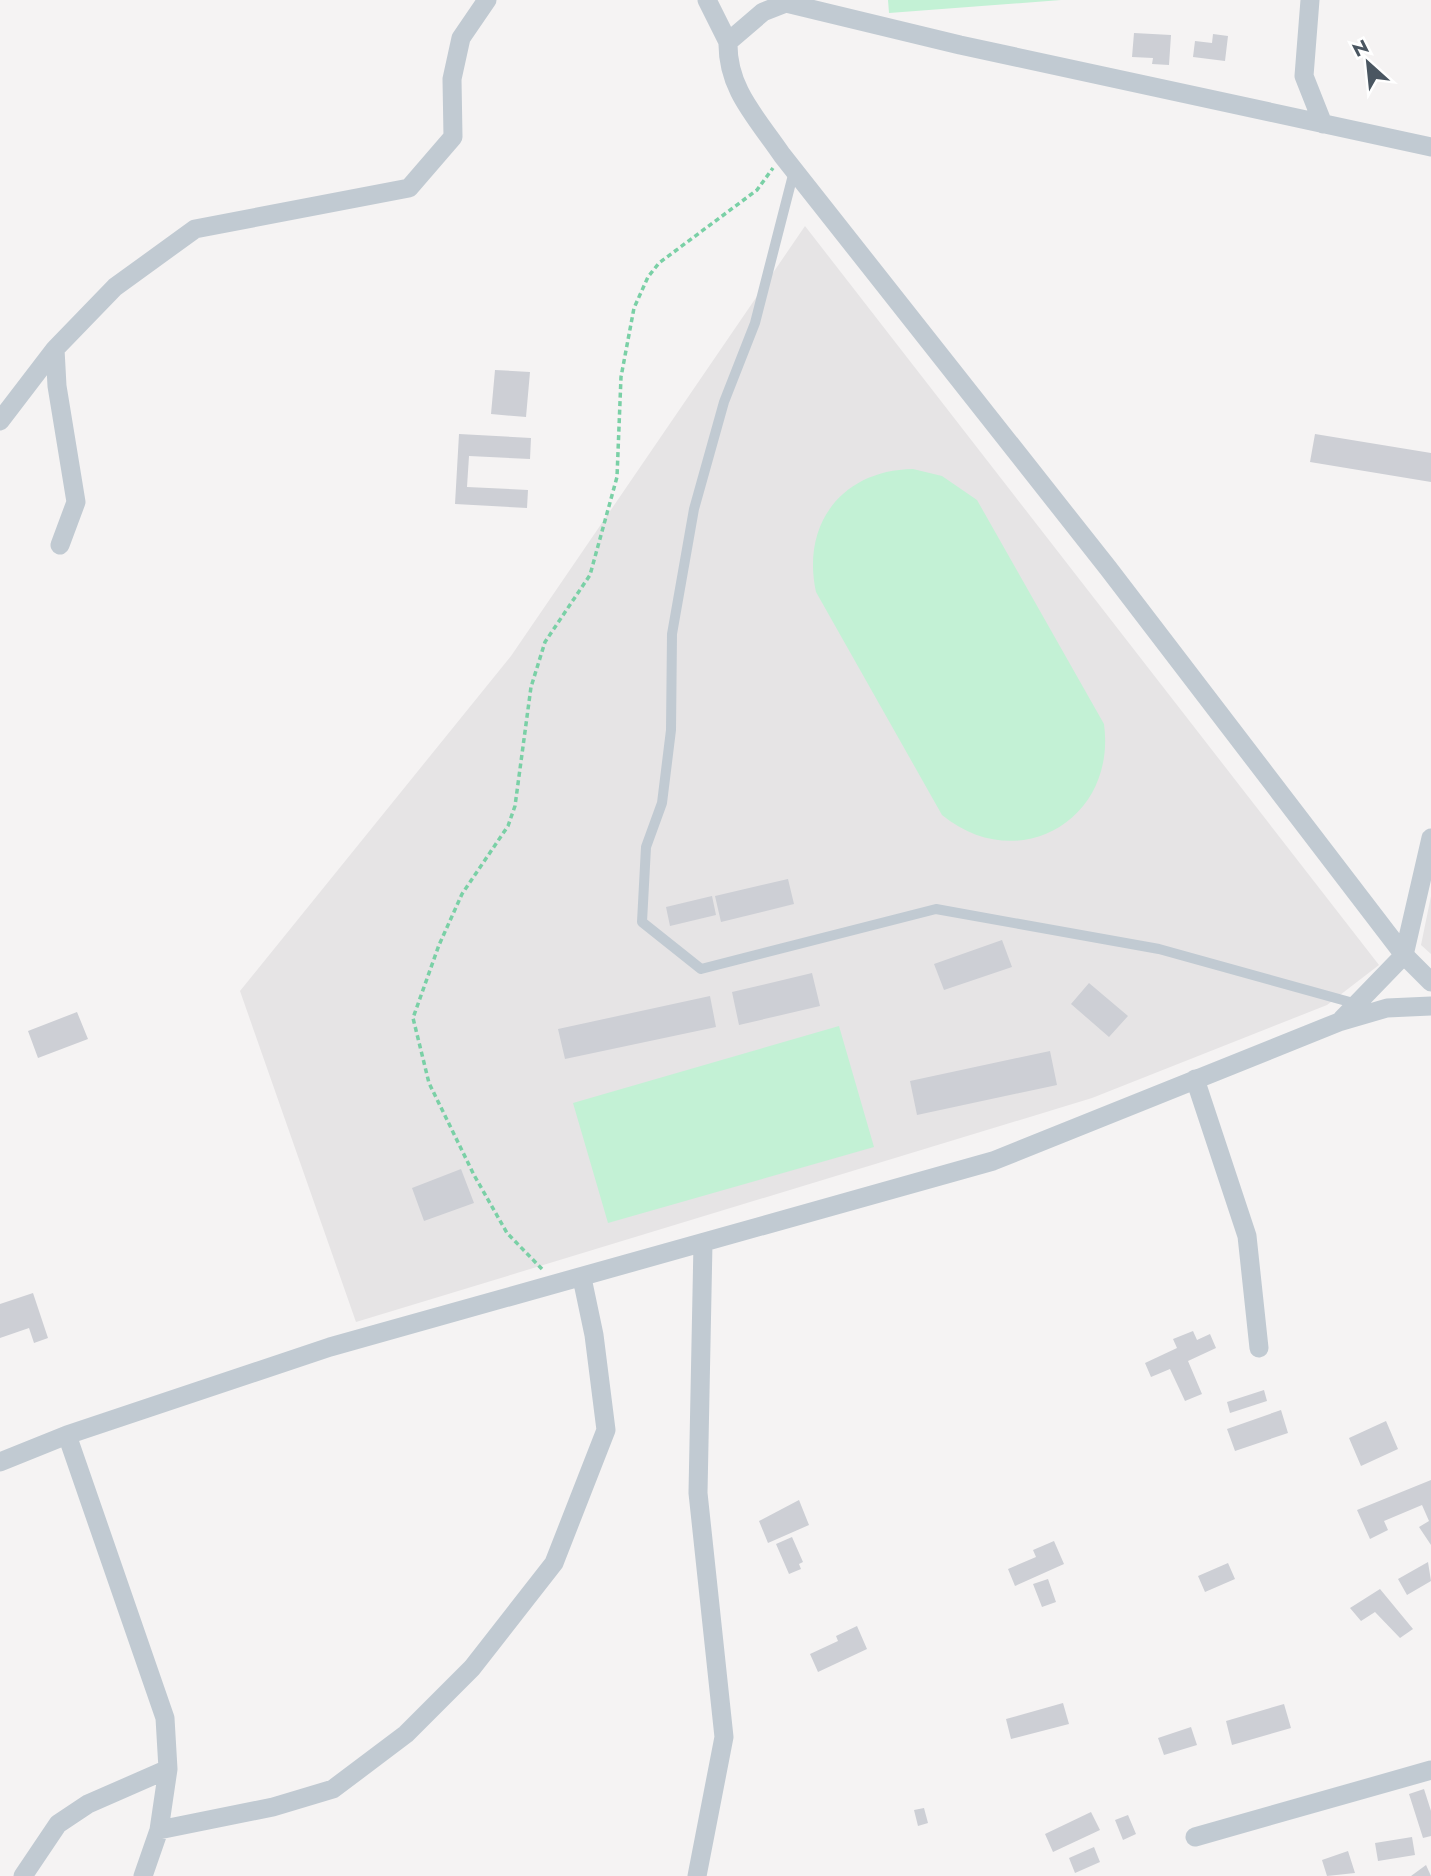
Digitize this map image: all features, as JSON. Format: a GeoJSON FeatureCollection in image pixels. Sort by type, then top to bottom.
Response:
{"type":"FeatureCollection","features":[{"type":"Feature","properties":{"kind":"street"},"geometry":{"type":"LineString","coordinates":[[0,421],[55,349],[115,287],[195,229],[409,188],[453,136],[452,79],[461,38],[487,0]]}},
{"type":"Feature","properties":{"kind":"street"},"geometry":{"type":"LineString","coordinates":[[707,0],[728,42],[728,64],[735,85],[788,163],[1108,568],[1404,955],[1431,982]]}},
{"type":"Feature","properties":{"kind":"street"},"geometry":{"type":"LineString","coordinates":[[1310,0],[1304,76],[1323,124]]}},
{"type":"Feature","properties":{"kind":"street"},"geometry":{"type":"LineString","coordinates":[[728,42],[763,12],[786,4],[1431,146]]}},
{"type":"Feature","properties":{"kind":"street"},"geometry":{"type":"LineString","coordinates":[[55,349],[57,386],[76,502],[60,545]]}},
{"type":"Feature","properties":{"kind":"street"},"geometry":{"type":"LineString","coordinates":[[1339,1022],[1404,955],[1431,838]]}},
{"type":"Feature","properties":{"kind":"street"},"geometry":{"type":"LineString","coordinates":[[0,1462],[67,1435],[330,1347],[993,1161],[1339,1022],[1387,1008],[1431,1006]]}},
{"type":"Feature","properties":{"kind":"street"},"geometry":{"type":"LineString","coordinates":[[1195,1079],[1247,1236],[1259,1348]]}},
{"type":"Feature","properties":{"kind":"street"},"geometry":{"type":"LineString","coordinates":[[698,1876],[724,1737],[698,1493],[703,1243]]}},
{"type":"Feature","properties":{"kind":"street"},"geometry":{"type":"LineString","coordinates":[[159,1830],[273,1807],[333,1789],[406,1734],[472,1668],[554,1563],[606,1430],[594,1335],[582,1278]]}},
{"type":"Feature","properties":{"kind":"street"},"geometry":{"type":"LineString","coordinates":[[67,1435],[164,1718],[168,1769],[159,1830],[143,1876]]}},
{"type":"Feature","properties":{"kind":"street"},"geometry":{"type":"LineString","coordinates":[[23,1876],[58,1824],[88,1804],[168,1769]]}},
{"type":"Feature","properties":{"kind":"street"},"geometry":{"type":"LineString","coordinates":[[1195,1837],[1431,1770]]}},
{"type":"Feature","properties":{"kind":"lane"},"geometry":{"type":"LineString","coordinates":[[788,163],[755,323],[724,401],[694,509],[672,634],[671,730],[662,803],[646,847],[642,922],[701,969],[936,909],[1159,949],[1357,1004]]}},
{"type":"Feature","properties":{"kind":"path"},"geometry":{"type":"LineString","coordinates":[[558,1285],[507,1233],[474,1175],[429,1083],[413,1018],[439,945],[462,894],[508,826],[515,806],[531,687],[545,642],[590,575],[617,477],[621,377],[634,308],[648,277],[659,263],[757,190],[788,163]]}},
{"type":"Feature","properties":{"kind":"shaded area"},"geometry":{"type":"Polygon","coordinates":[[[805,226],[1379,965],[1327,1005],[1092,1098],[356,1322],[240,991],[511,656],[805,226]]]}},
{"type":"Feature","properties":{"kind":"shaded area"},"geometry":{"type":"Polygon","coordinates":[[[1431,896],[1431,954],[1421,945],[1431,896]]]}},
{"type":"Feature","properties":{"kind":"green space"},"geometry":{"type":"Polygon","coordinates":[[[888,0],[1061,0],[889,13],[888,0]]]}},
{"type":"Feature","properties":{"kind":"green space"},"geometry":{"type":"Polygon","coordinates":[[[913,469],[942,476],[977,500],[1104,724],[1104,758],[1095,787],[1078,811],[1056,829],[1030,839],[1001,840],[971,833],[942,815],[816,592],[813,567],[815,544],[822,523],[833,505],[848,490],[866,479],[888,472],[913,469]]]}},
{"type":"Feature","properties":{"kind":"green space"},"geometry":{"type":"Polygon","coordinates":[[[839,1026],[874,1147],[608,1223],[573,1103],[839,1026]]]}},
{"type":"Feature","properties":{"kind":"building"},"geometry":{"type":"Polygon","coordinates":[[[1134,33],[1171,35],[1169,65],[1152,64],[1153,58],[1132,57],[1134,33]]]}},
{"type":"Feature","properties":{"kind":"building"},"geometry":{"type":"Polygon","coordinates":[[[1213,34],[1228,36],[1225,61],[1193,57],[1195,41],[1212,43],[1213,34]]]}},
{"type":"Feature","properties":{"kind":"building"},"geometry":{"type":"Polygon","coordinates":[[[495,370],[530,372],[526,417],[491,414],[495,370]]]}},
{"type":"Feature","properties":{"kind":"building"},"geometry":{"type":"Polygon","coordinates":[[[459,434],[531,438],[530,459],[469,456],[467,487],[528,490],[527,508],[455,504],[459,434]]]}},
{"type":"Feature","properties":{"kind":"building"},"geometry":{"type":"Polygon","coordinates":[[[1315,434],[1431,453],[1431,482],[1310,462],[1315,434]]]}},
{"type":"Feature","properties":{"kind":"building"},"geometry":{"type":"Polygon","coordinates":[[[788,879],[794,904],[721,922],[715,896],[788,879]]]}},
{"type":"Feature","properties":{"kind":"building"},"geometry":{"type":"Polygon","coordinates":[[[712,896],[716,915],[670,926],[666,907],[712,896]]]}},
{"type":"Feature","properties":{"kind":"building"},"geometry":{"type":"Polygon","coordinates":[[[1002,940],[1012,967],[944,990],[934,964],[1002,940]]]}},
{"type":"Feature","properties":{"kind":"building"},"geometry":{"type":"Polygon","coordinates":[[[812,973],[820,1006],[739,1025],[732,992],[812,973]]]}},
{"type":"Feature","properties":{"kind":"building"},"geometry":{"type":"Polygon","coordinates":[[[1089,983],[1128,1016],[1109,1037],[1071,1004],[1089,983]]]}},
{"type":"Feature","properties":{"kind":"building"},"geometry":{"type":"Polygon","coordinates":[[[710,996],[716,1027],[565,1059],[558,1029],[710,996]]]}},
{"type":"Feature","properties":{"kind":"building"},"geometry":{"type":"Polygon","coordinates":[[[77,1012],[88,1039],[38,1058],[28,1031],[77,1012]]]}},
{"type":"Feature","properties":{"kind":"building"},"geometry":{"type":"Polygon","coordinates":[[[1050,1051],[1057,1085],[917,1115],[910,1081],[1050,1051]]]}},
{"type":"Feature","properties":{"kind":"building"},"geometry":{"type":"Polygon","coordinates":[[[461,1169],[474,1203],[424,1221],[412,1188],[461,1169]]]}},
{"type":"Feature","properties":{"kind":"building"},"geometry":{"type":"Polygon","coordinates":[[[33,1293],[48,1338],[34,1343],[29,1328],[0,1338],[0,1304],[33,1293]]]}},
{"type":"Feature","properties":{"kind":"building"},"geometry":{"type":"Polygon","coordinates":[[[1193,1331],[1197,1340],[1210,1334],[1216,1348],[1188,1361],[1202,1394],[1185,1401],[1170,1369],[1151,1377],[1145,1363],[1177,1348],[1173,1339],[1193,1331]]]}},
{"type":"Feature","properties":{"kind":"building"},"geometry":{"type":"Polygon","coordinates":[[[1264,1390],[1267,1401],[1230,1413],[1227,1402],[1264,1390]]]}},
{"type":"Feature","properties":{"kind":"building"},"geometry":{"type":"Polygon","coordinates":[[[1281,1410],[1288,1433],[1235,1451],[1227,1429],[1281,1410]]]}},
{"type":"Feature","properties":{"kind":"building"},"geometry":{"type":"Polygon","coordinates":[[[1386,1421],[1398,1449],[1361,1466],[1349,1438],[1386,1421]]]}},
{"type":"Feature","properties":{"kind":"building"},"geometry":{"type":"Polygon","coordinates":[[[1431,1480],[1431,1545],[1419,1527],[1429,1521],[1422,1505],[1384,1521],[1388,1530],[1370,1539],[1357,1510],[1431,1480]]]}},
{"type":"Feature","properties":{"kind":"building"},"geometry":{"type":"Polygon","coordinates":[[[799,1500],[809,1525],[768,1543],[759,1521],[799,1500]]]}},
{"type":"Feature","properties":{"kind":"building"},"geometry":{"type":"Polygon","coordinates":[[[792,1537],[803,1562],[799,1564],[801,1569],[789,1574],[776,1544],[792,1537]]]}},
{"type":"Feature","properties":{"kind":"building"},"geometry":{"type":"Polygon","coordinates":[[[1054,1541],[1064,1564],[1015,1586],[1008,1569],[1036,1557],[1033,1550],[1054,1541]]]}},
{"type":"Feature","properties":{"kind":"building"},"geometry":{"type":"Polygon","coordinates":[[[1428,1562],[1431,1581],[1407,1595],[1398,1579],[1428,1562]]]}},
{"type":"Feature","properties":{"kind":"building"},"geometry":{"type":"Polygon","coordinates":[[[1228,1563],[1235,1579],[1205,1592],[1198,1576],[1228,1563]]]}},
{"type":"Feature","properties":{"kind":"building"},"geometry":{"type":"Polygon","coordinates":[[[1048,1579],[1056,1602],[1042,1607],[1033,1584],[1048,1579]]]}},
{"type":"Feature","properties":{"kind":"building"},"geometry":{"type":"Polygon","coordinates":[[[1380,1589],[1413,1629],[1400,1638],[1375,1612],[1361,1621],[1350,1608],[1380,1589]]]}},
{"type":"Feature","properties":{"kind":"building"},"geometry":{"type":"Polygon","coordinates":[[[857,1626],[867,1649],[818,1672],[810,1654],[838,1641],[836,1636],[857,1626]]]}},
{"type":"Feature","properties":{"kind":"building"},"geometry":{"type":"Polygon","coordinates":[[[1063,1703],[1069,1724],[1011,1739],[1006,1719],[1063,1703]]]}},
{"type":"Feature","properties":{"kind":"building"},"geometry":{"type":"Polygon","coordinates":[[[1284,1704],[1291,1728],[1232,1745],[1226,1721],[1284,1704]]]}},
{"type":"Feature","properties":{"kind":"building"},"geometry":{"type":"Polygon","coordinates":[[[1191,1727],[1197,1745],[1164,1755],[1158,1738],[1191,1727]]]}},
{"type":"Feature","properties":{"kind":"building"},"geometry":{"type":"Polygon","coordinates":[[[1424,1789],[1431,1811],[1431,1836],[1423,1838],[1409,1794],[1424,1789]]]}},
{"type":"Feature","properties":{"kind":"building"},"geometry":{"type":"Polygon","coordinates":[[[924,1808],[928,1823],[918,1826],[914,1810],[924,1808]]]}},
{"type":"Feature","properties":{"kind":"building"},"geometry":{"type":"Polygon","coordinates":[[[1091,1812],[1100,1830],[1053,1852],[1045,1834],[1091,1812]]]}},
{"type":"Feature","properties":{"kind":"building"},"geometry":{"type":"Polygon","coordinates":[[[1128,1815],[1136,1834],[1123,1840],[1115,1820],[1128,1815]]]}},
{"type":"Feature","properties":{"kind":"building"},"geometry":{"type":"Polygon","coordinates":[[[1412,1837],[1415,1855],[1378,1861],[1375,1843],[1412,1837]]]}},
{"type":"Feature","properties":{"kind":"building"},"geometry":{"type":"Polygon","coordinates":[[[1094,1847],[1100,1862],[1075,1873],[1069,1858],[1094,1847]]]}},
{"type":"Feature","properties":{"kind":"building"},"geometry":{"type":"Polygon","coordinates":[[[1348,1851],[1355,1873],[1327,1876],[1322,1860],[1348,1851]]]}},
{"type":"Feature","properties":{"kind":"building"},"geometry":{"type":"Polygon","coordinates":[[[1426,1865],[1431,1876],[1411,1876],[1426,1865]]]}}]}
